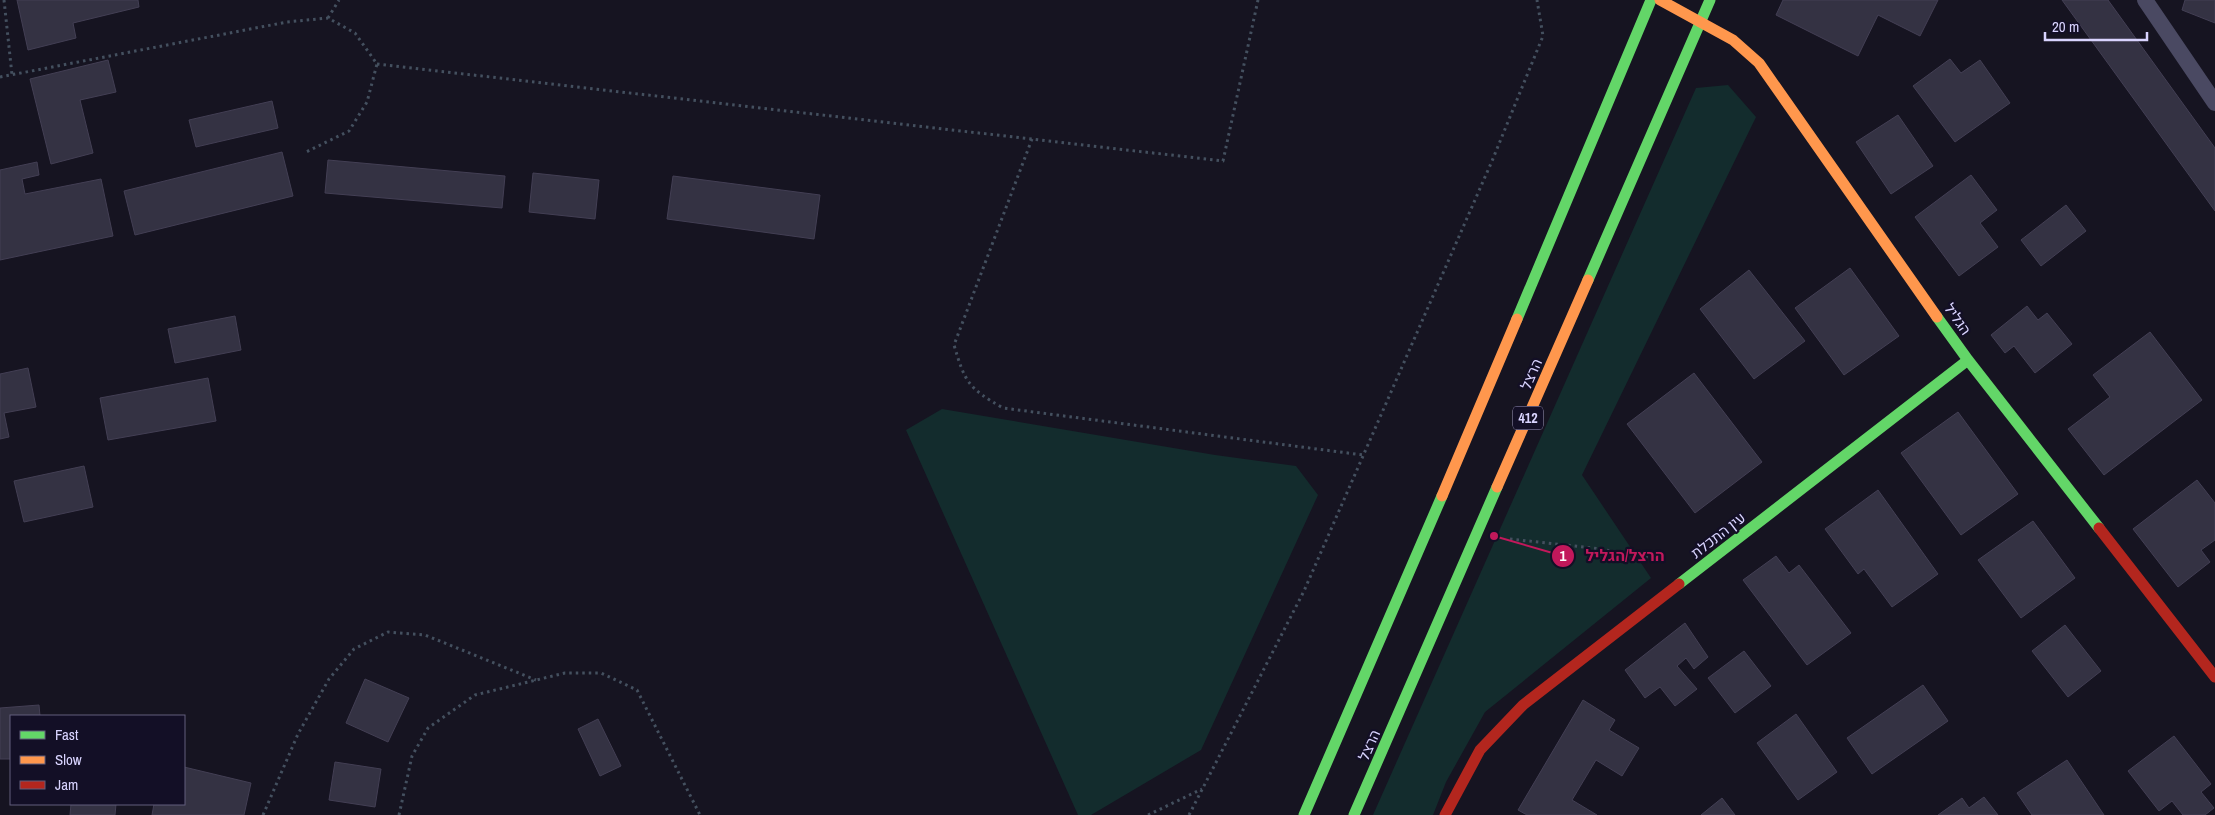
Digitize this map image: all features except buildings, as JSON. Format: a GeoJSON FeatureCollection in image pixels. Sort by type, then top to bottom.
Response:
{"type":"FeatureCollection","features":[{"type":"Feature","properties":{"kind":"main road","name":"הרצל"},"geometry":{"type":"LineString","coordinates":[[1304,815],[1405,584],[1651,0]]}},
{"type":"Feature","properties":{"kind":"main road","name":"הגליל"},"geometry":{"type":"LineString","coordinates":[[1660,0],[1733,40],[1759,63],[1968,360],[2215,677]]}},
{"type":"Feature","properties":{"kind":"main road","name":"הרצל"},"geometry":{"type":"LineString","coordinates":[[1354,815],[1710,0]]}},
{"type":"Feature","properties":{"kind":"main road","name":"עין התכלת"},"geometry":{"type":"LineString","coordinates":[[1445,815],[1455,793],[1480,750],[1523,705],[1968,360]]}},
{"type":"Feature","properties":{"kind":"lane"},"geometry":{"type":"LineString","coordinates":[[2145,0],[2215,103]]}},
{"type":"Feature","properties":{"kind":"path"},"geometry":{"type":"LineString","coordinates":[[4,0],[12,75]]}},
{"type":"Feature","properties":{"kind":"path"},"geometry":{"type":"LineString","coordinates":[[328,18],[339,0]]}},
{"type":"Feature","properties":{"kind":"path"},"geometry":{"type":"LineString","coordinates":[[0,77],[286,22],[328,18],[355,34],[377,64],[1223,161],[1258,0]]}},
{"type":"Feature","properties":{"kind":"path"},"geometry":{"type":"LineString","coordinates":[[1188,815],[1304,591],[1492,161],[1543,36],[1537,0]]}},
{"type":"Feature","properties":{"kind":"path"},"geometry":{"type":"LineString","coordinates":[[304,153],[349,131],[368,102],[377,64]]}},
{"type":"Feature","properties":{"kind":"path"},"geometry":{"type":"LineString","coordinates":[[1032,139],[954,345],[962,373],[978,394],[1003,408],[1364,455]]}},
{"type":"Feature","properties":{"kind":"path"},"geometry":{"type":"LineString","coordinates":[[1477,536],[1594,548],[1702,566]]}},
{"type":"Feature","properties":{"kind":"path"},"geometry":{"type":"LineString","coordinates":[[263,815],[298,734],[329,679],[354,649],[388,632],[425,635],[536,681]]}},
{"type":"Feature","properties":{"kind":"path"},"geometry":{"type":"LineString","coordinates":[[399,815],[412,756],[428,728],[475,695],[566,673],[601,673],[637,690],[700,815]]}},
{"type":"Feature","properties":{"kind":"path"},"geometry":{"type":"LineString","coordinates":[[1148,815],[1202,788]]}},
{"type":"Feature","properties":{"kind":"green space"},"geometry":{"type":"Polygon","coordinates":[[[1728,85],[1756,117],[1582,475],[1651,578],[1485,712],[1446,782],[1433,815],[1373,815],[1696,88],[1728,85]]]}},
{"type":"Feature","properties":{"kind":"green space"},"geometry":{"type":"Polygon","coordinates":[[[942,409],[1215,455],[1296,466],[1318,495],[1201,750],[1091,815],[1078,815],[906,430],[942,409]]]}},
{"type":"Feature","properties":{"kind":"traffic: fast"},"geometry":{"type":"LineString","coordinates":[[1517,319],[1651,0]]}},
{"type":"Feature","properties":{"kind":"traffic: fast"},"geometry":{"type":"LineString","coordinates":[[1588,280],[1710,0]]}},
{"type":"Feature","properties":{"kind":"traffic: fast"},"geometry":{"type":"LineString","coordinates":[[1937,317],[1968,360],[2099,528]]}},
{"type":"Feature","properties":{"kind":"traffic: fast"},"geometry":{"type":"LineString","coordinates":[[1679,584],[1968,360]]}},
{"type":"Feature","properties":{"kind":"traffic: fast"},"geometry":{"type":"LineString","coordinates":[[1354,815],[1497,487]]}},
{"type":"Feature","properties":{"kind":"traffic: fast"},"geometry":{"type":"LineString","coordinates":[[1304,815],[1442,496]]}},
{"type":"Feature","properties":{"kind":"traffic: slow"},"geometry":{"type":"LineString","coordinates":[[1660,0],[1733,40],[1759,63],[1937,317]]}},
{"type":"Feature","properties":{"kind":"traffic: slow"},"geometry":{"type":"LineString","coordinates":[[1497,487],[1588,280]]}},
{"type":"Feature","properties":{"kind":"traffic: slow"},"geometry":{"type":"LineString","coordinates":[[1442,496],[1517,319]]}},
{"type":"Feature","properties":{"kind":"traffic: jam"},"geometry":{"type":"LineString","coordinates":[[2099,528],[2215,677]]}},
{"type":"Feature","properties":{"kind":"traffic: jam"},"geometry":{"type":"LineString","coordinates":[[1445,815],[1480,750],[1523,705],[1679,584]]}},
{"type":"Feature","properties":{"kind":"place","name":"הרצל/הגליל"},"geometry":{"type":"Point","coordinates":[1494,536]}}]}
